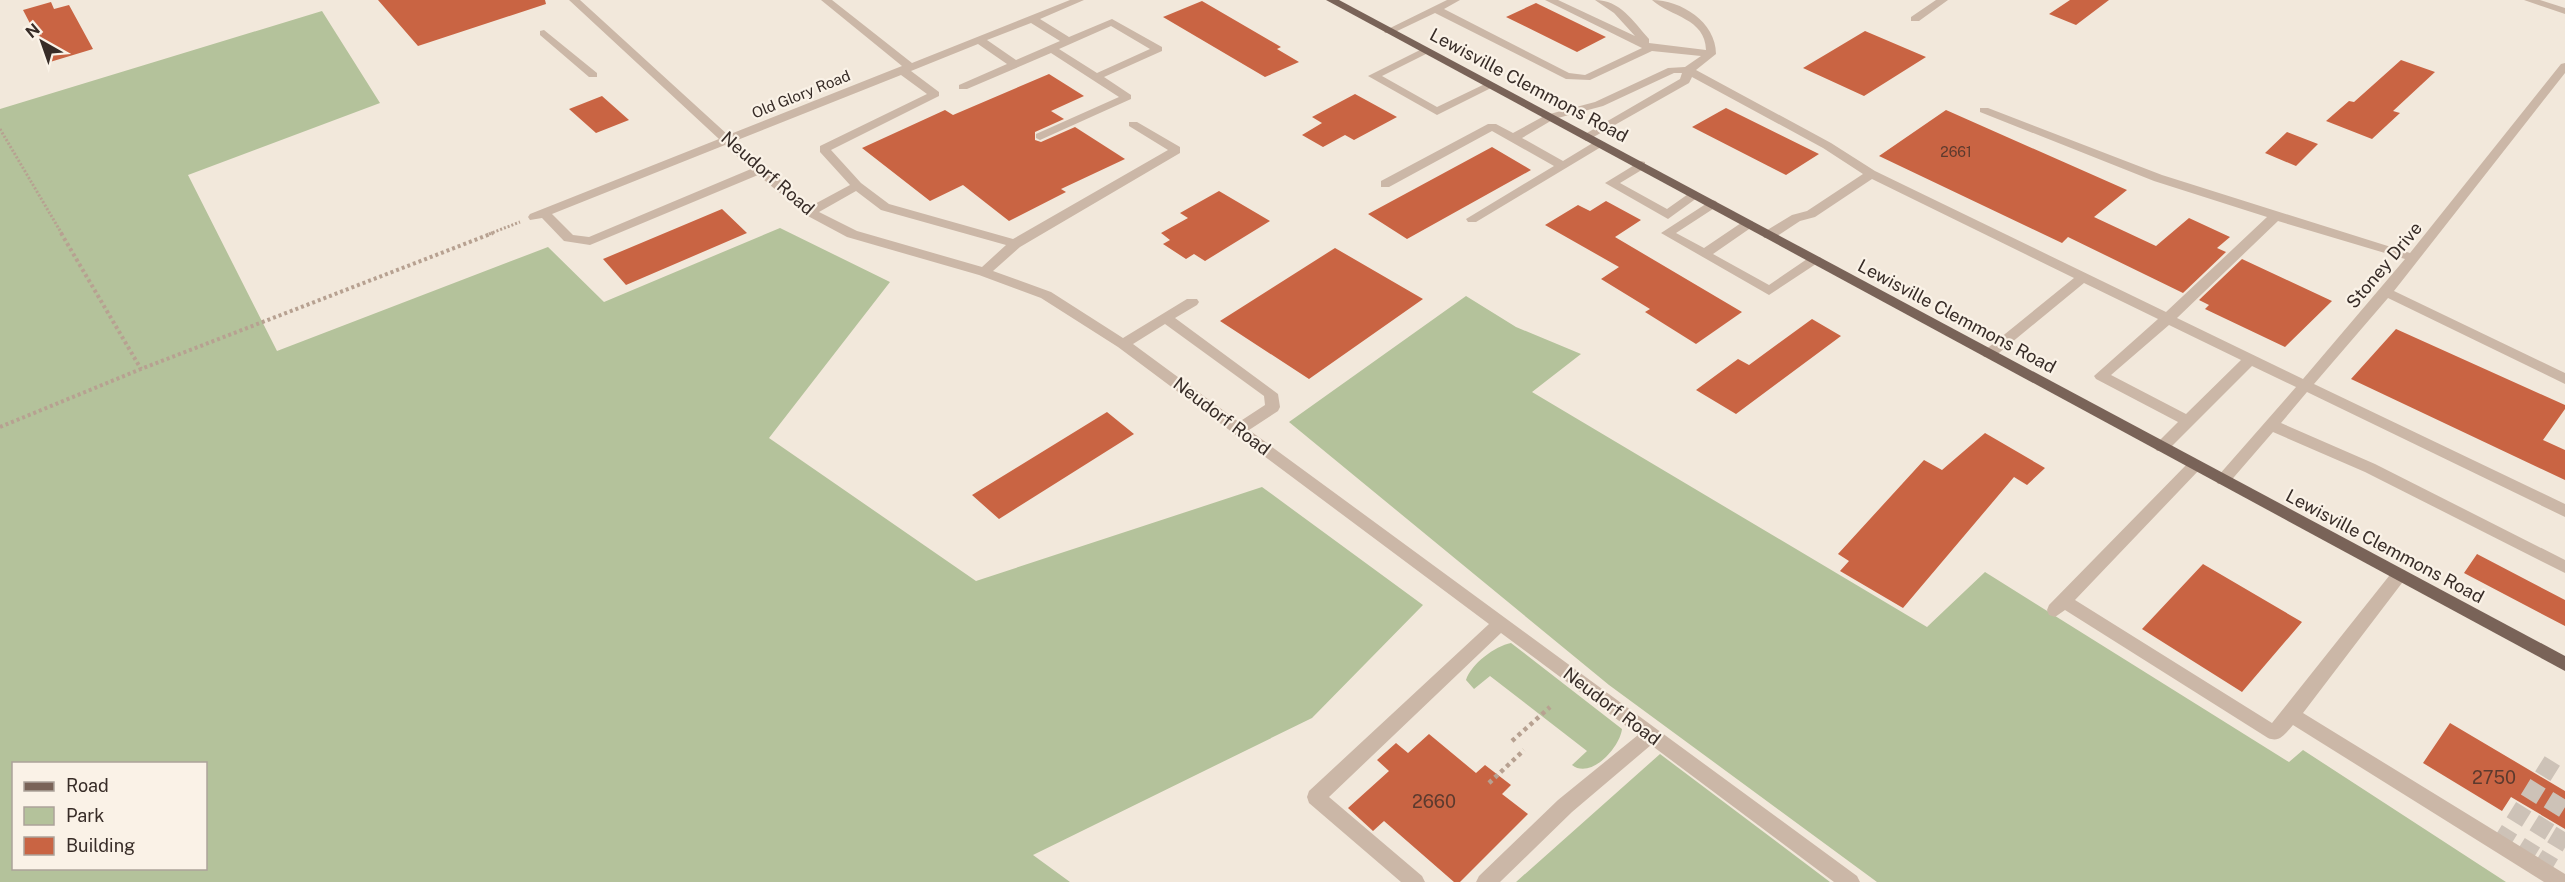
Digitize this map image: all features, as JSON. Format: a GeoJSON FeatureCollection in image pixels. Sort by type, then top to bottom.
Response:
{"type":"FeatureCollection","features":[{"type":"Feature","properties":{"kind":"main road","name":"Lewisville Clemmons Road"},"geometry":{"type":"LineString","coordinates":[[1333,0],[2565,664]]}},
{"type":"Feature","properties":{"kind":"street","name":"Neudorf Road"},"geometry":{"type":"LineString","coordinates":[[574,0],[759,170],[810,212],[852,234],[984,272],[1046,295],[1123,344],[1850,882]]}},
{"type":"Feature","properties":{"kind":"street"},"geometry":{"type":"LineString","coordinates":[[826,0],[935,94],[824,149],[857,186],[885,207],[1015,244]]}},
{"type":"Feature","properties":{"kind":"street"},"geometry":{"type":"LineString","coordinates":[[1389,31],[1455,0]]}},
{"type":"Feature","properties":{"kind":"street"},"geometry":{"type":"LineString","coordinates":[[1550,0],[1651,48],[1711,54]]}},
{"type":"Feature","properties":{"kind":"street"},"geometry":{"type":"LineString","coordinates":[[1600,0],[1618,11],[1651,48]]}},
{"type":"Feature","properties":{"kind":"street"},"geometry":{"type":"LineString","coordinates":[[1657,0],[1677,9],[1705,30],[1710,38],[1711,54]]}},
{"type":"Feature","properties":{"kind":"street"},"geometry":{"type":"LineString","coordinates":[[1915,19],[1943,0]]}},
{"type":"Feature","properties":{"kind":"street"},"geometry":{"type":"LineString","coordinates":[[2529,0],[2565,11]]}},
{"type":"Feature","properties":{"kind":"street","name":"Old Glory Road"},"geometry":{"type":"LineString","coordinates":[[539,215],[1032,19],[1070,1]]}},
{"type":"Feature","properties":{"kind":"street"},"geometry":{"type":"LineString","coordinates":[[1436,9],[1566,76],[1586,78],[1651,48]]}},
{"type":"Feature","properties":{"kind":"street"},"geometry":{"type":"LineString","coordinates":[[1032,19],[1068,41]]}},
{"type":"Feature","properties":{"kind":"street"},"geometry":{"type":"LineString","coordinates":[[963,87],[1112,22],[1158,49],[1096,77]]}},
{"type":"Feature","properties":{"kind":"street"},"geometry":{"type":"LineString","coordinates":[[544,33],[593,75]]}},
{"type":"Feature","properties":{"kind":"street"},"geometry":{"type":"LineString","coordinates":[[979,40],[1015,64]]}},
{"type":"Feature","properties":{"kind":"street"},"geometry":{"type":"LineString","coordinates":[[1040,136],[1127,97],[1051,48]]}},
{"type":"Feature","properties":{"kind":"street"},"geometry":{"type":"LineString","coordinates":[[1426,50],[1374,76],[1437,112],[1491,85]]}},
{"type":"Feature","properties":{"kind":"street"},"geometry":{"type":"LineString","coordinates":[[1586,136],[1685,81],[1688,70],[1711,54]]}},
{"type":"Feature","properties":{"kind":"street","name":"Stoney Drive"},"geometry":{"type":"LineString","coordinates":[[2223,480],[2386,292],[2565,66]]}},
{"type":"Feature","properties":{"kind":"street"},"geometry":{"type":"LineString","coordinates":[[1513,138],[1550,117],[1599,104],[1671,70],[1688,70],[1726,94],[1841,151],[1872,174],[2565,511]]}},
{"type":"Feature","properties":{"kind":"street"},"geometry":{"type":"LineString","coordinates":[[1984,110],[2158,178],[2414,258]]}},
{"type":"Feature","properties":{"kind":"street"},"geometry":{"type":"LineString","coordinates":[[984,272],[1015,244],[1176,150],[1133,124]]}},
{"type":"Feature","properties":{"kind":"street"},"geometry":{"type":"LineString","coordinates":[[1385,184],[1492,126],[1564,166]]}},
{"type":"Feature","properties":{"kind":"street"},"geometry":{"type":"LineString","coordinates":[[1472,219],[1600,144]]}},
{"type":"Feature","properties":{"kind":"street"},"geometry":{"type":"LineString","coordinates":[[1641,165],[1611,183],[1668,215],[1695,195]]}},
{"type":"Feature","properties":{"kind":"street"},"geometry":{"type":"LineString","coordinates":[[539,215],[569,238],[590,241],[759,170]]}},
{"type":"Feature","properties":{"kind":"street"},"geometry":{"type":"LineString","coordinates":[[1769,235],[1796,218],[1811,214],[1872,174]]}},
{"type":"Feature","properties":{"kind":"street"},"geometry":{"type":"LineString","coordinates":[[810,212],[857,186]]}},
{"type":"Feature","properties":{"kind":"street"},"geometry":{"type":"LineString","coordinates":[[1712,204],[1667,234],[1768,291],[1815,260]]}},
{"type":"Feature","properties":{"kind":"street"},"geometry":{"type":"LineString","coordinates":[[2188,421],[2101,376],[2168,318],[2276,216]]}},
{"type":"Feature","properties":{"kind":"street"},"geometry":{"type":"LineString","coordinates":[[1704,254],[1748,224]]}},
{"type":"Feature","properties":{"kind":"street"},"geometry":{"type":"LineString","coordinates":[[1989,354],[2084,277]]}},
{"type":"Feature","properties":{"kind":"street"},"geometry":{"type":"LineString","coordinates":[[2386,292],[2565,379]]}},
{"type":"Feature","properties":{"kind":"street"},"geometry":{"type":"LineString","coordinates":[[1123,344],[1192,302]]}},
{"type":"Feature","properties":{"kind":"street"},"geometry":{"type":"LineString","coordinates":[[1167,319],[1271,394],[1273,407],[1240,429]]}},
{"type":"Feature","properties":{"kind":"street"},"geometry":{"type":"LineString","coordinates":[[2162,447],[2250,359]]}},
{"type":"Feature","properties":{"kind":"street"},"geometry":{"type":"LineString","coordinates":[[2271,425],[2370,468],[2565,567]]}},
{"type":"Feature","properties":{"kind":"street"},"geometry":{"type":"LineString","coordinates":[[2195,465],[2059,605],[2274,734],[2399,575]]}},
{"type":"Feature","properties":{"kind":"street"},"geometry":{"type":"LineString","coordinates":[[1415,882],[1316,797],[1501,623]]}},
{"type":"Feature","properties":{"kind":"street"},"geometry":{"type":"LineString","coordinates":[[2291,715],[2561,882]]}},
{"type":"Feature","properties":{"kind":"street"},"geometry":{"type":"LineString","coordinates":[[1486,882],[1565,806],[1651,735]]}},
{"type":"Feature","properties":{"kind":"path"},"geometry":{"type":"LineString","coordinates":[[0,129],[141,369]]}},
{"type":"Feature","properties":{"kind":"path"},"geometry":{"type":"LineString","coordinates":[[0,427],[141,369],[539,215]]}},
{"type":"Feature","properties":{"kind":"path"},"geometry":{"type":"LineString","coordinates":[[1512,741],[1550,707]]}},
{"type":"Feature","properties":{"kind":"path"},"geometry":{"type":"LineString","coordinates":[[1489,783],[1524,750]]}},
{"type":"Feature","properties":{"kind":"green space"},"geometry":{"type":"Polygon","coordinates":[[[322,11],[380,103],[188,175],[277,351],[548,247],[604,302],[780,228],[890,282],[769,438],[976,581],[1262,487],[1423,605],[1312,718],[1033,855],[1070,882],[0,882],[0,109],[322,11]]]}},
{"type":"Feature","properties":{"kind":"green space"},"geometry":{"type":"Polygon","coordinates":[[[1466,296],[1516,327],[1581,354],[1532,392],[1927,627],[1985,572],[2289,762],[2303,750],[2506,882],[1877,882],[1609,685],[1289,422],[1466,296]]]}},
{"type":"Feature","properties":{"kind":"green space"},"geometry":{"type":"Polygon","coordinates":[[[1511,643],[1622,729],[1616,744],[1596,765],[1580,768],[1572,765],[1587,751],[1490,676],[1474,689],[1466,680],[1473,668],[1484,657],[1511,643]]]}},
{"type":"Feature","properties":{"kind":"green space"},"geometry":{"type":"Polygon","coordinates":[[[1660,754],[1830,882],[1516,882],[1660,754]]]}},
{"type":"Feature","properties":{"kind":"building"},"geometry":{"type":"Polygon","coordinates":[[[378,0],[545,0],[546,4],[418,46],[378,0]]]}},
{"type":"Feature","properties":{"kind":"building"},"geometry":{"type":"Polygon","coordinates":[[[2070,0],[2109,0],[2076,25],[2049,14],[2070,0]]]}},
{"type":"Feature","properties":{"kind":"building"},"geometry":{"type":"Polygon","coordinates":[[[1202,1],[1281,47],[1277,49],[1299,62],[1265,77],[1163,17],[1202,1]]]}},
{"type":"Feature","properties":{"kind":"building"},"geometry":{"type":"Polygon","coordinates":[[[51,2],[54,9],[69,5],[93,49],[50,62],[23,10],[51,2]]]}},
{"type":"Feature","properties":{"kind":"building"},"geometry":{"type":"Polygon","coordinates":[[[1536,3],[1606,37],[1577,52],[1506,17],[1536,3]]]}},
{"type":"Feature","properties":{"kind":"building"},"geometry":{"type":"Polygon","coordinates":[[[1865,31],[1926,57],[1864,96],[1803,68],[1865,31]]]}},
{"type":"Feature","properties":{"kind":"building"},"geometry":{"type":"Polygon","coordinates":[[[2401,60],[2435,72],[2393,111],[2400,113],[2372,139],[2326,121],[2349,101],[2354,102],[2401,60]]]}},
{"type":"Feature","properties":{"kind":"building"},"geometry":{"type":"Polygon","coordinates":[[[1049,74],[1084,96],[1051,111],[1064,119],[1035,132],[1035,140],[1041,142],[1075,127],[1125,159],[1061,189],[1066,192],[1009,221],[963,185],[930,201],[862,148],[945,110],[953,115],[1049,74]]]}},
{"type":"Feature","properties":{"kind":"building"},"geometry":{"type":"Polygon","coordinates":[[[1355,94],[1397,117],[1354,140],[1345,135],[1323,147],[1302,135],[1322,123],[1312,117],[1355,94]]]}},
{"type":"Feature","properties":{"kind":"building"},"geometry":{"type":"Polygon","coordinates":[[[602,96],[629,120],[596,133],[569,109],[602,96]]]}},
{"type":"Feature","properties":{"kind":"building"},"geometry":{"type":"Polygon","coordinates":[[[1726,108],[1819,154],[1786,175],[1692,127],[1726,108]]]}},
{"type":"Feature","properties":{"kind":"building"},"geometry":{"type":"Polygon","coordinates":[[[1946,110],[2127,190],[2094,217],[2156,246],[2189,218],[2230,237],[2217,248],[2226,252],[2183,293],[2068,237],[2062,243],[1879,156],[1946,110]]]}},
{"type":"Feature","properties":{"kind":"building"},"geometry":{"type":"Polygon","coordinates":[[[2287,132],[2318,144],[2296,166],[2265,153],[2287,132]]]}},
{"type":"Feature","properties":{"kind":"building"},"geometry":{"type":"Polygon","coordinates":[[[1492,147],[1531,170],[1407,239],[1368,214],[1492,147]]]}},
{"type":"Feature","properties":{"kind":"building"},"geometry":{"type":"Polygon","coordinates":[[[1219,191],[1270,221],[1205,261],[1194,254],[1186,259],[1163,244],[1170,240],[1161,233],[1188,218],[1180,213],[1219,191]]]}},
{"type":"Feature","properties":{"kind":"building"},"geometry":{"type":"Polygon","coordinates":[[[1606,201],[1641,220],[1615,237],[1742,312],[1696,344],[1645,312],[1650,309],[1601,279],[1619,267],[1545,225],[1578,205],[1590,211],[1606,201]]]}},
{"type":"Feature","properties":{"kind":"building"},"geometry":{"type":"Polygon","coordinates":[[[722,209],[747,233],[626,285],[603,259],[722,209]]]}},
{"type":"Feature","properties":{"kind":"building"},"geometry":{"type":"Polygon","coordinates":[[[1335,248],[1423,299],[1309,379],[1220,321],[1335,248]]]}},
{"type":"Feature","properties":{"kind":"building"},"geometry":{"type":"Polygon","coordinates":[[[2242,259],[2332,301],[2285,347],[2205,309],[2209,305],[2199,300],[2242,259]]]}},
{"type":"Feature","properties":{"kind":"building"},"geometry":{"type":"Polygon","coordinates":[[[1812,319],[1841,336],[1736,414],[1696,390],[1738,359],[1749,365],[1812,319]]]}},
{"type":"Feature","properties":{"kind":"building"},"geometry":{"type":"Polygon","coordinates":[[[2396,329],[2565,405],[2565,409],[2543,440],[2565,450],[2565,480],[2351,379],[2396,329]]]}},
{"type":"Feature","properties":{"kind":"building"},"geometry":{"type":"Polygon","coordinates":[[[1107,412],[1134,434],[999,519],[972,495],[1107,412]]]}},
{"type":"Feature","properties":{"kind":"building"},"geometry":{"type":"Polygon","coordinates":[[[1985,433],[2045,468],[2027,485],[2014,477],[1903,608],[1840,571],[1849,561],[1838,554],[1924,460],[1942,470],[1985,433]]]}},
{"type":"Feature","properties":{"kind":"building"},"geometry":{"type":"Polygon","coordinates":[[[2477,554],[2565,600],[2565,626],[2464,573],[2477,554]]]}},
{"type":"Feature","properties":{"kind":"building"},"geometry":{"type":"Polygon","coordinates":[[[2203,564],[2302,622],[2242,692],[2142,629],[2203,564]]]}},
{"type":"Feature","properties":{"kind":"building"},"geometry":{"type":"Polygon","coordinates":[[[2450,723],[2565,791],[2565,829],[2511,797],[2502,811],[2423,763],[2450,723]]]}},
{"type":"Feature","properties":{"kind":"building"},"geometry":{"type":"Polygon","coordinates":[[[1429,734],[1476,773],[1485,765],[1511,785],[1502,794],[1528,814],[1460,882],[1454,882],[1384,821],[1373,831],[1348,808],[1389,771],[1377,760],[1396,743],[1408,753],[1429,734]]]}},
{"type":"Feature","properties":{"kind":"tunnel"},"geometry":{"type":"LineString","coordinates":[[2500,845],[2556,755]]}},
{"type":"Feature","properties":{"kind":"tunnel"},"geometry":{"type":"LineString","coordinates":[[2523,858],[2565,790]]}},
{"type":"Feature","properties":{"kind":"tunnel"},"geometry":{"type":"LineString","coordinates":[[2541,870],[2565,830]]}}]}
